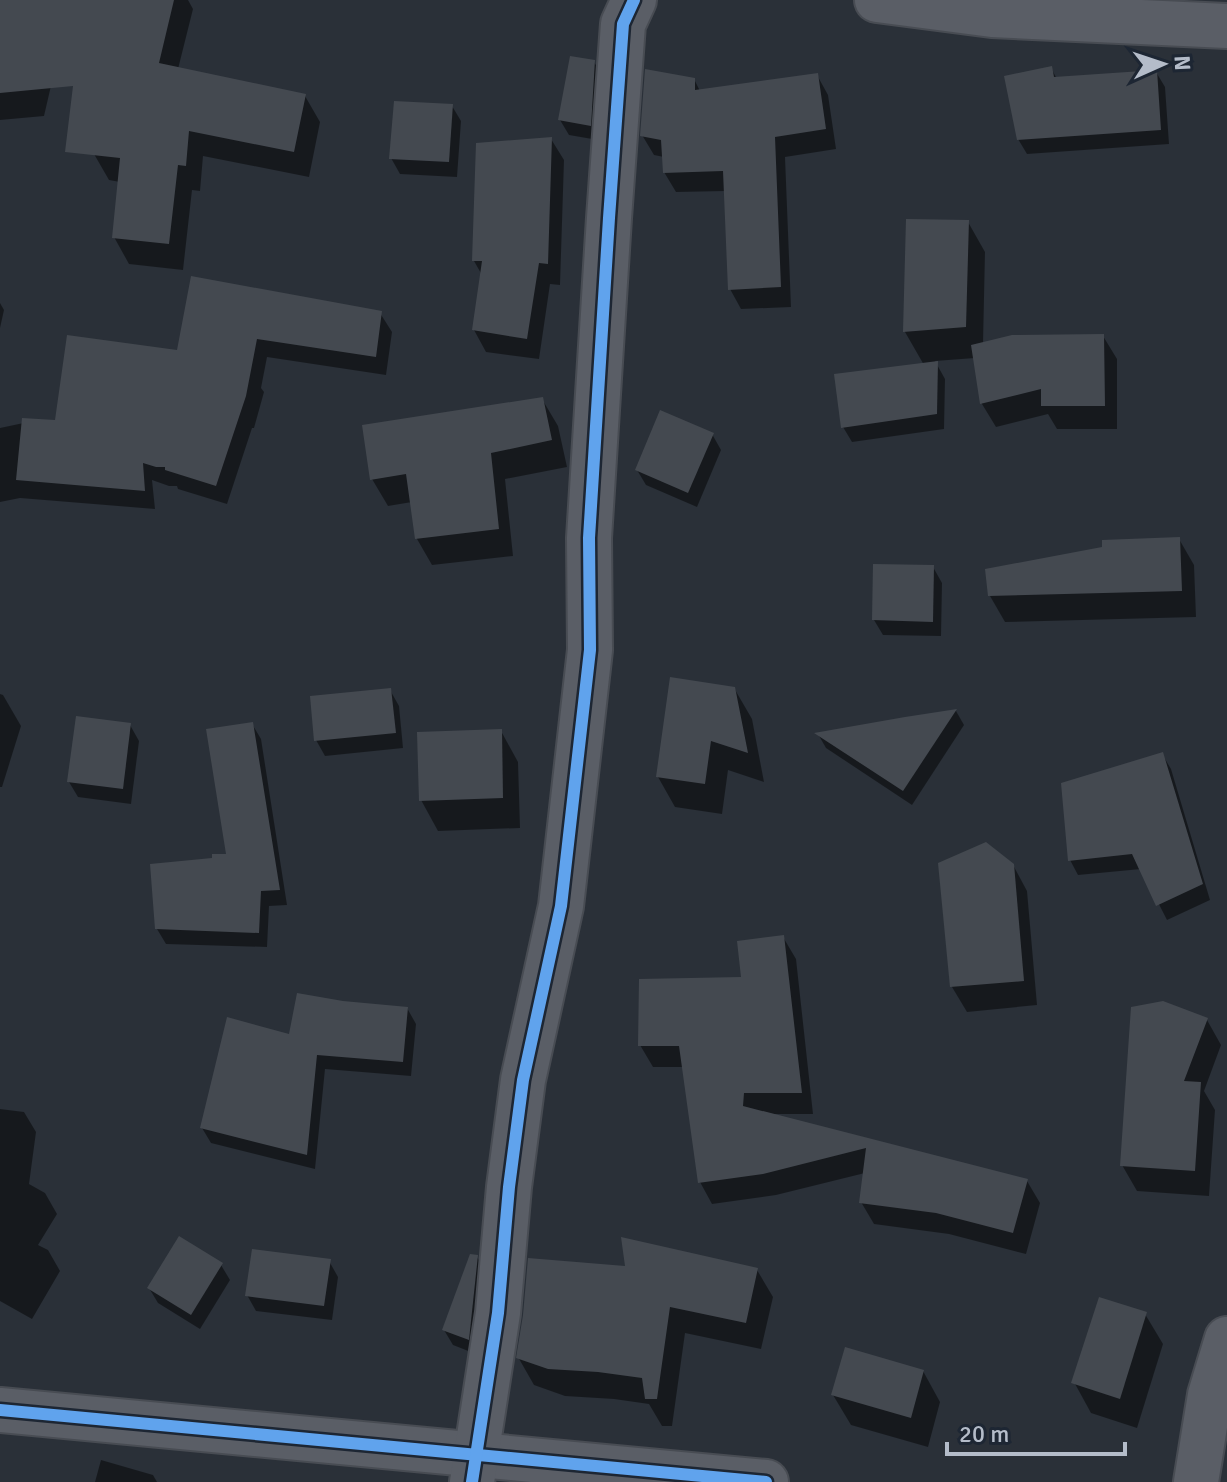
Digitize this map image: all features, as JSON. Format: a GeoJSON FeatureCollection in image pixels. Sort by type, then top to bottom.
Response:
{"type":"FeatureCollection","features":[{"type":"Feature","properties":{"kind":"street"},"geometry":{"type":"LineString","coordinates":[[474,1468],[498,1313],[509,1187],[523,1080],[561,906],[590,650],[589,538],[609,218],[623,24],[634,0]]}},
{"type":"Feature","properties":{"kind":"street"},"geometry":{"type":"LineString","coordinates":[[877,0],[992,15],[1227,26]]}},
{"type":"Feature","properties":{"kind":"street"},"geometry":{"type":"LineString","coordinates":[[1196,1482],[1210,1395],[1227,1339]]}},
{"type":"Feature","properties":{"kind":"street"},"geometry":{"type":"LineString","coordinates":[[0,1410],[474,1468],[766,1482]]}},
{"type":"Feature","properties":{"kind":"building"},"geometry":{"type":"Polygon","coordinates":[[[0,0],[174,0],[159,63],[306,94],[294,152],[189,131],[186,166],[178,165],[169,244],[112,238],[120,158],[65,152],[73,86],[0,93],[0,0]]]}},
{"type":"Feature","properties":{"kind":"building"},"geometry":{"type":"Polygon","coordinates":[[[570,56],[595,60],[591,126],[558,120],[570,56]]]}},
{"type":"Feature","properties":{"kind":"building"},"geometry":{"type":"Polygon","coordinates":[[[1052,66],[1054,77],[1157,70],[1161,130],[1017,140],[1004,76],[1052,66]]]}},
{"type":"Feature","properties":{"kind":"building"},"geometry":{"type":"Polygon","coordinates":[[[645,69],[695,78],[695,90],[818,73],[826,129],[775,137],[781,287],[728,290],[723,171],[663,173],[661,140],[640,136],[645,69]]]}},
{"type":"Feature","properties":{"kind":"building"},"geometry":{"type":"Polygon","coordinates":[[[394,101],[453,104],[449,162],[389,159],[394,101]]]}},
{"type":"Feature","properties":{"kind":"building"},"geometry":{"type":"Polygon","coordinates":[[[552,137],[548,264],[539,263],[527,339],[472,330],[482,261],[472,261],[476,143],[552,137]]]}},
{"type":"Feature","properties":{"kind":"building"},"geometry":{"type":"Polygon","coordinates":[[[906,219],[969,220],[966,327],[903,332],[906,219]]]}},
{"type":"Feature","properties":{"kind":"building"},"geometry":{"type":"Polygon","coordinates":[[[191,276],[382,311],[376,357],[257,339],[246,396],[216,486],[165,470],[165,467],[143,463],[145,491],[16,480],[22,418],[55,420],[67,335],[177,350],[191,276]]]}},
{"type":"Feature","properties":{"kind":"building"},"geometry":{"type":"Polygon","coordinates":[[[1104,334],[1105,406],[1041,406],[1041,389],[980,404],[971,345],[1012,335],[1104,334]]]}},
{"type":"Feature","properties":{"kind":"building"},"geometry":{"type":"Polygon","coordinates":[[[938,361],[937,414],[841,428],[834,374],[938,361]]]}},
{"type":"Feature","properties":{"kind":"building"},"geometry":{"type":"Polygon","coordinates":[[[543,397],[552,440],[491,453],[499,529],[415,539],[406,474],[370,480],[362,425],[543,397]]]}},
{"type":"Feature","properties":{"kind":"building"},"geometry":{"type":"Polygon","coordinates":[[[660,410],[714,433],[688,493],[635,470],[660,410]]]}},
{"type":"Feature","properties":{"kind":"building"},"geometry":{"type":"Polygon","coordinates":[[[1180,537],[1182,591],[988,596],[985,569],[1102,547],[1102,540],[1180,537]]]}},
{"type":"Feature","properties":{"kind":"building"},"geometry":{"type":"Polygon","coordinates":[[[873,564],[934,565],[933,622],[872,620],[873,564]]]}},
{"type":"Feature","properties":{"kind":"building"},"geometry":{"type":"Polygon","coordinates":[[[670,677],[735,687],[748,753],[711,741],[705,784],[656,777],[670,677]]]}},
{"type":"Feature","properties":{"kind":"building"},"geometry":{"type":"Polygon","coordinates":[[[391,688],[396,733],[314,741],[310,696],[391,688]]]}},
{"type":"Feature","properties":{"kind":"building"},"geometry":{"type":"Polygon","coordinates":[[[957,709],[903,791],[814,733],[905,717],[957,709]]]}},
{"type":"Feature","properties":{"kind":"building"},"geometry":{"type":"Polygon","coordinates":[[[76,716],[131,723],[123,789],[67,782],[76,716]]]}},
{"type":"Feature","properties":{"kind":"building"},"geometry":{"type":"Polygon","coordinates":[[[253,722],[280,890],[261,891],[259,933],[155,929],[150,864],[226,854],[206,729],[253,722]]]}},
{"type":"Feature","properties":{"kind":"building"},"geometry":{"type":"Polygon","coordinates":[[[502,729],[503,798],[419,801],[417,732],[502,729]]]}},
{"type":"Feature","properties":{"kind":"building"},"geometry":{"type":"Polygon","coordinates":[[[1163,752],[1203,884],[1156,906],[1132,854],[1068,861],[1061,783],[1163,752]]]}},
{"type":"Feature","properties":{"kind":"building"},"geometry":{"type":"Polygon","coordinates":[[[986,842],[1014,864],[1024,981],[950,987],[938,863],[986,842]]]}},
{"type":"Feature","properties":{"kind":"building"},"geometry":{"type":"Polygon","coordinates":[[[784,935],[802,1093],[744,1093],[743,1106],[1028,1179],[1013,1233],[936,1213],[859,1203],[866,1148],[763,1174],[698,1183],[679,1046],[638,1046],[639,979],[741,977],[737,941],[784,935]]]}},
{"type":"Feature","properties":{"kind":"building"},"geometry":{"type":"Polygon","coordinates":[[[297,993],[408,1007],[403,1062],[317,1055],[307,1155],[200,1128],[227,1017],[289,1034],[297,993]]]}},
{"type":"Feature","properties":{"kind":"building"},"geometry":{"type":"Polygon","coordinates":[[[1163,1001],[1208,1018],[1184,1081],[1201,1082],[1195,1171],[1120,1166],[1131,1007],[1163,1001]]]}},
{"type":"Feature","properties":{"kind":"building"},"geometry":{"type":"Polygon","coordinates":[[[179,1236],[223,1263],[191,1315],[147,1288],[179,1236]]]}},
{"type":"Feature","properties":{"kind":"building"},"geometry":{"type":"Polygon","coordinates":[[[621,1237],[758,1268],[746,1323],[670,1307],[657,1399],[645,1399],[642,1378],[548,1369],[516,1358],[528,1258],[625,1266],[621,1237]]]}},
{"type":"Feature","properties":{"kind":"building"},"geometry":{"type":"Polygon","coordinates":[[[252,1249],[331,1259],[324,1306],[245,1296],[252,1249]]]}},
{"type":"Feature","properties":{"kind":"building"},"geometry":{"type":"Polygon","coordinates":[[[470,1254],[478,1255],[469,1340],[442,1330],[470,1254]]]}},
{"type":"Feature","properties":{"kind":"building"},"geometry":{"type":"Polygon","coordinates":[[[1099,1297],[1147,1312],[1120,1399],[1071,1383],[1099,1297]]]}},
{"type":"Feature","properties":{"kind":"building"},"geometry":{"type":"Polygon","coordinates":[[[845,1347],[924,1370],[911,1418],[831,1395],[845,1347]]]}},
{"type":"Feature","properties":{"kind":"cycle path"},"geometry":{"type":"LineString","coordinates":[[472,1482],[498,1313],[509,1187],[523,1080],[561,906],[590,650],[589,538],[609,218],[623,24],[634,0]]}},
{"type":"Feature","properties":{"kind":"cycle path"},"geometry":{"type":"LineString","coordinates":[[0,1410],[766,1482]]}}]}
